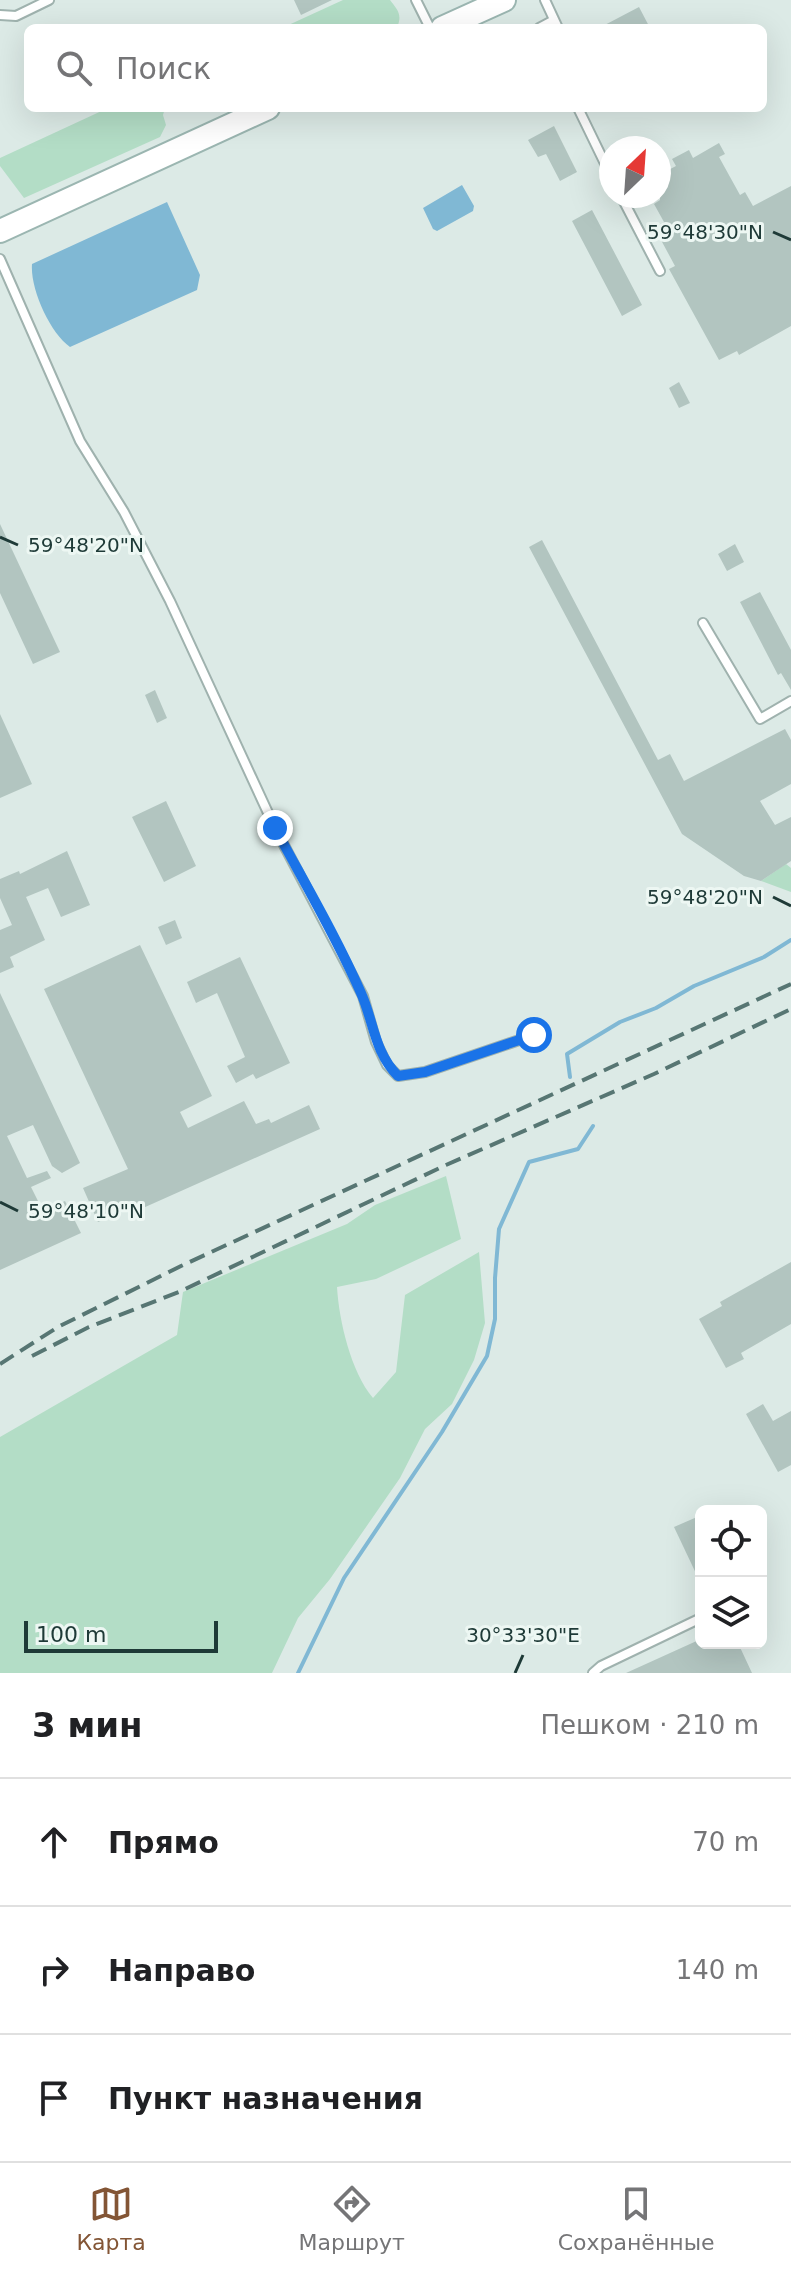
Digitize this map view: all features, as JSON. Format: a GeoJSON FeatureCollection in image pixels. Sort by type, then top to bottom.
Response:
{"type":"FeatureCollection","features":[{"type":"Feature","properties":{"kind":"street"},"geometry":{"type":"LineString","coordinates":[[451,24],[504,0]]}},
{"type":"Feature","properties":{"kind":"street"},"geometry":{"type":"LineString","coordinates":[[0,231],[259,112]]}},
{"type":"Feature","properties":{"kind":"lane"},"geometry":{"type":"LineString","coordinates":[[0,15],[16,16],[49,0]]}},
{"type":"Feature","properties":{"kind":"lane"},"geometry":{"type":"LineString","coordinates":[[416,0],[428,24]]}},
{"type":"Feature","properties":{"kind":"lane"},"geometry":{"type":"LineString","coordinates":[[545,0],[556,24]]}},
{"type":"Feature","properties":{"kind":"lane"},"geometry":{"type":"LineString","coordinates":[[580,112],[599,151]]}},
{"type":"Feature","properties":{"kind":"lane"},"geometry":{"type":"LineString","coordinates":[[627,208],[660,271]]}},
{"type":"Feature","properties":{"kind":"lane"},"geometry":{"type":"LineString","coordinates":[[0,259],[80,441],[124,512],[170,601],[275,828],[363,996],[376,1042],[387,1065],[398,1076],[425,1072],[534,1035]]}},
{"type":"Feature","properties":{"kind":"lane"},"geometry":{"type":"LineString","coordinates":[[703,623],[760,719],[791,701]]}},
{"type":"Feature","properties":{"kind":"lane"},"geometry":{"type":"LineString","coordinates":[[593,1673],[601,1666],[695,1621]]}},
{"type":"Feature","properties":{"kind":"green space"},"geometry":{"type":"Polygon","coordinates":[[[343,0],[390,0],[399,15],[398,24],[291,24],[343,0]]]}},
{"type":"Feature","properties":{"kind":"green space"},"geometry":{"type":"Polygon","coordinates":[[[99,112],[164,112],[166,125],[160,137],[24,198],[0,166],[0,158],[99,112]]]}},
{"type":"Feature","properties":{"kind":"green space"},"geometry":{"type":"Polygon","coordinates":[[[786,864],[791,868],[791,892],[761,881],[786,864]]]}},
{"type":"Feature","properties":{"kind":"green space"},"geometry":{"type":"Polygon","coordinates":[[[446,1176],[461,1239],[376,1279],[337,1287],[340,1315],[352,1360],[373,1398],[396,1372],[405,1295],[479,1252],[485,1323],[474,1360],[452,1404],[425,1429],[400,1478],[330,1579],[298,1618],[272,1673],[0,1673],[0,1437],[177,1335],[183,1292],[347,1224],[375,1205],[446,1176]]]}},
{"type":"Feature","properties":{"kind":"water"},"geometry":{"type":"Polygon","coordinates":[[[462,185],[474,206],[473,211],[437,231],[433,229],[423,208],[462,185]]]}},
{"type":"Feature","properties":{"kind":"water"},"geometry":{"type":"Polygon","coordinates":[[[167,202],[200,275],[197,290],[70,347],[55,332],[43,310],[34,286],[32,264],[167,202]]]}},
{"type":"Feature","properties":{"kind":"building"},"geometry":{"type":"Polygon","coordinates":[[[294,0],[332,0],[301,15],[294,0]]]}},
{"type":"Feature","properties":{"kind":"building"},"geometry":{"type":"Polygon","coordinates":[[[639,7],[648,24],[607,24],[639,7]]]}},
{"type":"Feature","properties":{"kind":"building"},"geometry":{"type":"Polygon","coordinates":[[[554,126],[577,172],[560,181],[546,154],[538,157],[528,140],[554,126]]]}},
{"type":"Feature","properties":{"kind":"building"},"geometry":{"type":"Polygon","coordinates":[[[719,143],[725,154],[719,157],[740,195],[745,192],[753,206],[791,186],[791,326],[739,355],[737,351],[719,360],[669,269],[675,266],[654,227],[664,222],[656,208],[671,208],[671,169],[676,166],[672,159],[689,150],[693,158],[719,143]]]}},
{"type":"Feature","properties":{"kind":"building"},"geometry":{"type":"Polygon","coordinates":[[[592,210],[642,305],[622,316],[572,221],[592,210]]]}},
{"type":"Feature","properties":{"kind":"building"},"geometry":{"type":"Polygon","coordinates":[[[679,382],[690,403],[679,408],[669,388],[679,382]]]}},
{"type":"Feature","properties":{"kind":"building"},"geometry":{"type":"Polygon","coordinates":[[[0,524],[60,652],[33,664],[0,593],[0,524]]]}},
{"type":"Feature","properties":{"kind":"building"},"geometry":{"type":"Polygon","coordinates":[[[542,540],[658,760],[670,754],[684,781],[785,729],[791,740],[791,784],[760,801],[775,825],[791,817],[791,861],[761,881],[744,876],[682,834],[529,547],[542,540]]]}},
{"type":"Feature","properties":{"kind":"building"},"geometry":{"type":"Polygon","coordinates":[[[735,544],[744,562],[727,571],[718,554],[735,544]]]}},
{"type":"Feature","properties":{"kind":"building"},"geometry":{"type":"Polygon","coordinates":[[[760,592],[791,650],[791,690],[781,673],[778,675],[740,602],[760,592]]]}},
{"type":"Feature","properties":{"kind":"building"},"geometry":{"type":"Polygon","coordinates":[[[155,690],[167,718],[157,723],[145,695],[155,690]]]}},
{"type":"Feature","properties":{"kind":"building"},"geometry":{"type":"Polygon","coordinates":[[[0,714],[32,784],[0,798],[0,714]]]}},
{"type":"Feature","properties":{"kind":"building"},"geometry":{"type":"Polygon","coordinates":[[[166,801],[196,866],[164,882],[132,817],[166,801]]]}},
{"type":"Feature","properties":{"kind":"building"},"geometry":{"type":"Polygon","coordinates":[[[67,851],[90,905],[61,917],[48,888],[26,897],[45,940],[10,957],[14,967],[0,973],[0,930],[12,925],[0,898],[0,879],[19,871],[20,874],[67,851]]]}},
{"type":"Feature","properties":{"kind":"building"},"geometry":{"type":"Polygon","coordinates":[[[175,920],[182,938],[166,945],[158,927],[175,920]]]}},
{"type":"Feature","properties":{"kind":"building"},"geometry":{"type":"Polygon","coordinates":[[[140,945],[212,1096],[180,1112],[188,1128],[244,1101],[256,1124],[269,1119],[271,1123],[309,1105],[320,1129],[143,1208],[141,1204],[98,1222],[83,1188],[128,1169],[44,989],[140,945]]]}},
{"type":"Feature","properties":{"kind":"building"},"geometry":{"type":"Polygon","coordinates":[[[240,957],[290,1063],[256,1079],[253,1074],[236,1083],[227,1066],[245,1057],[217,993],[196,1003],[187,982],[240,957]]]}},
{"type":"Feature","properties":{"kind":"building"},"geometry":{"type":"Polygon","coordinates":[[[0,993],[80,1163],[62,1173],[52,1166],[33,1125],[7,1136],[27,1178],[47,1171],[51,1178],[31,1187],[43,1211],[65,1201],[81,1233],[0,1270],[0,993]]]}},
{"type":"Feature","properties":{"kind":"building"},"geometry":{"type":"Polygon","coordinates":[[[791,1262],[791,1324],[741,1353],[744,1359],[726,1368],[699,1319],[722,1306],[720,1302],[791,1262]]]}},
{"type":"Feature","properties":{"kind":"building"},"geometry":{"type":"Polygon","coordinates":[[[763,1404],[773,1421],[791,1411],[791,1465],[778,1472],[746,1414],[763,1404]]]}},
{"type":"Feature","properties":{"kind":"building"},"geometry":{"type":"Polygon","coordinates":[[[695,1518],[695,1571],[674,1527],[695,1518]]]}},
{"type":"Feature","properties":{"kind":"building"},"geometry":{"type":"Polygon","coordinates":[[[695,1642],[695,1649],[741,1649],[752,1673],[626,1673],[695,1642]]]}},
{"type":"Feature","properties":{"kind":"waterway"},"geometry":{"type":"LineString","coordinates":[[570,1077],[567,1054],[620,1022],[764,957],[791,940]]}},
{"type":"Feature","properties":{"kind":"waterway"},"geometry":{"type":"LineString","coordinates":[[298,1673],[344,1578],[442,1432],[487,1356],[495,1319],[499,1229],[529,1162],[578,1149],[593,1126]]}},
{"type":"Feature","properties":{"kind":"railway"},"geometry":{"type":"LineString","coordinates":[[0,1364],[58,1327],[181,1266],[791,984]]}},
{"type":"Feature","properties":{"kind":"railway"},"geometry":{"type":"LineString","coordinates":[[32,1356],[89,1327],[179,1292],[446,1165],[654,1074],[791,1009]]}},
{"type":"Feature","properties":{"kind":"route"},"geometry":{"type":"LineString","coordinates":[[275,828],[363,996],[376,1042],[387,1065],[398,1076],[425,1072],[534,1035]]}}]}
